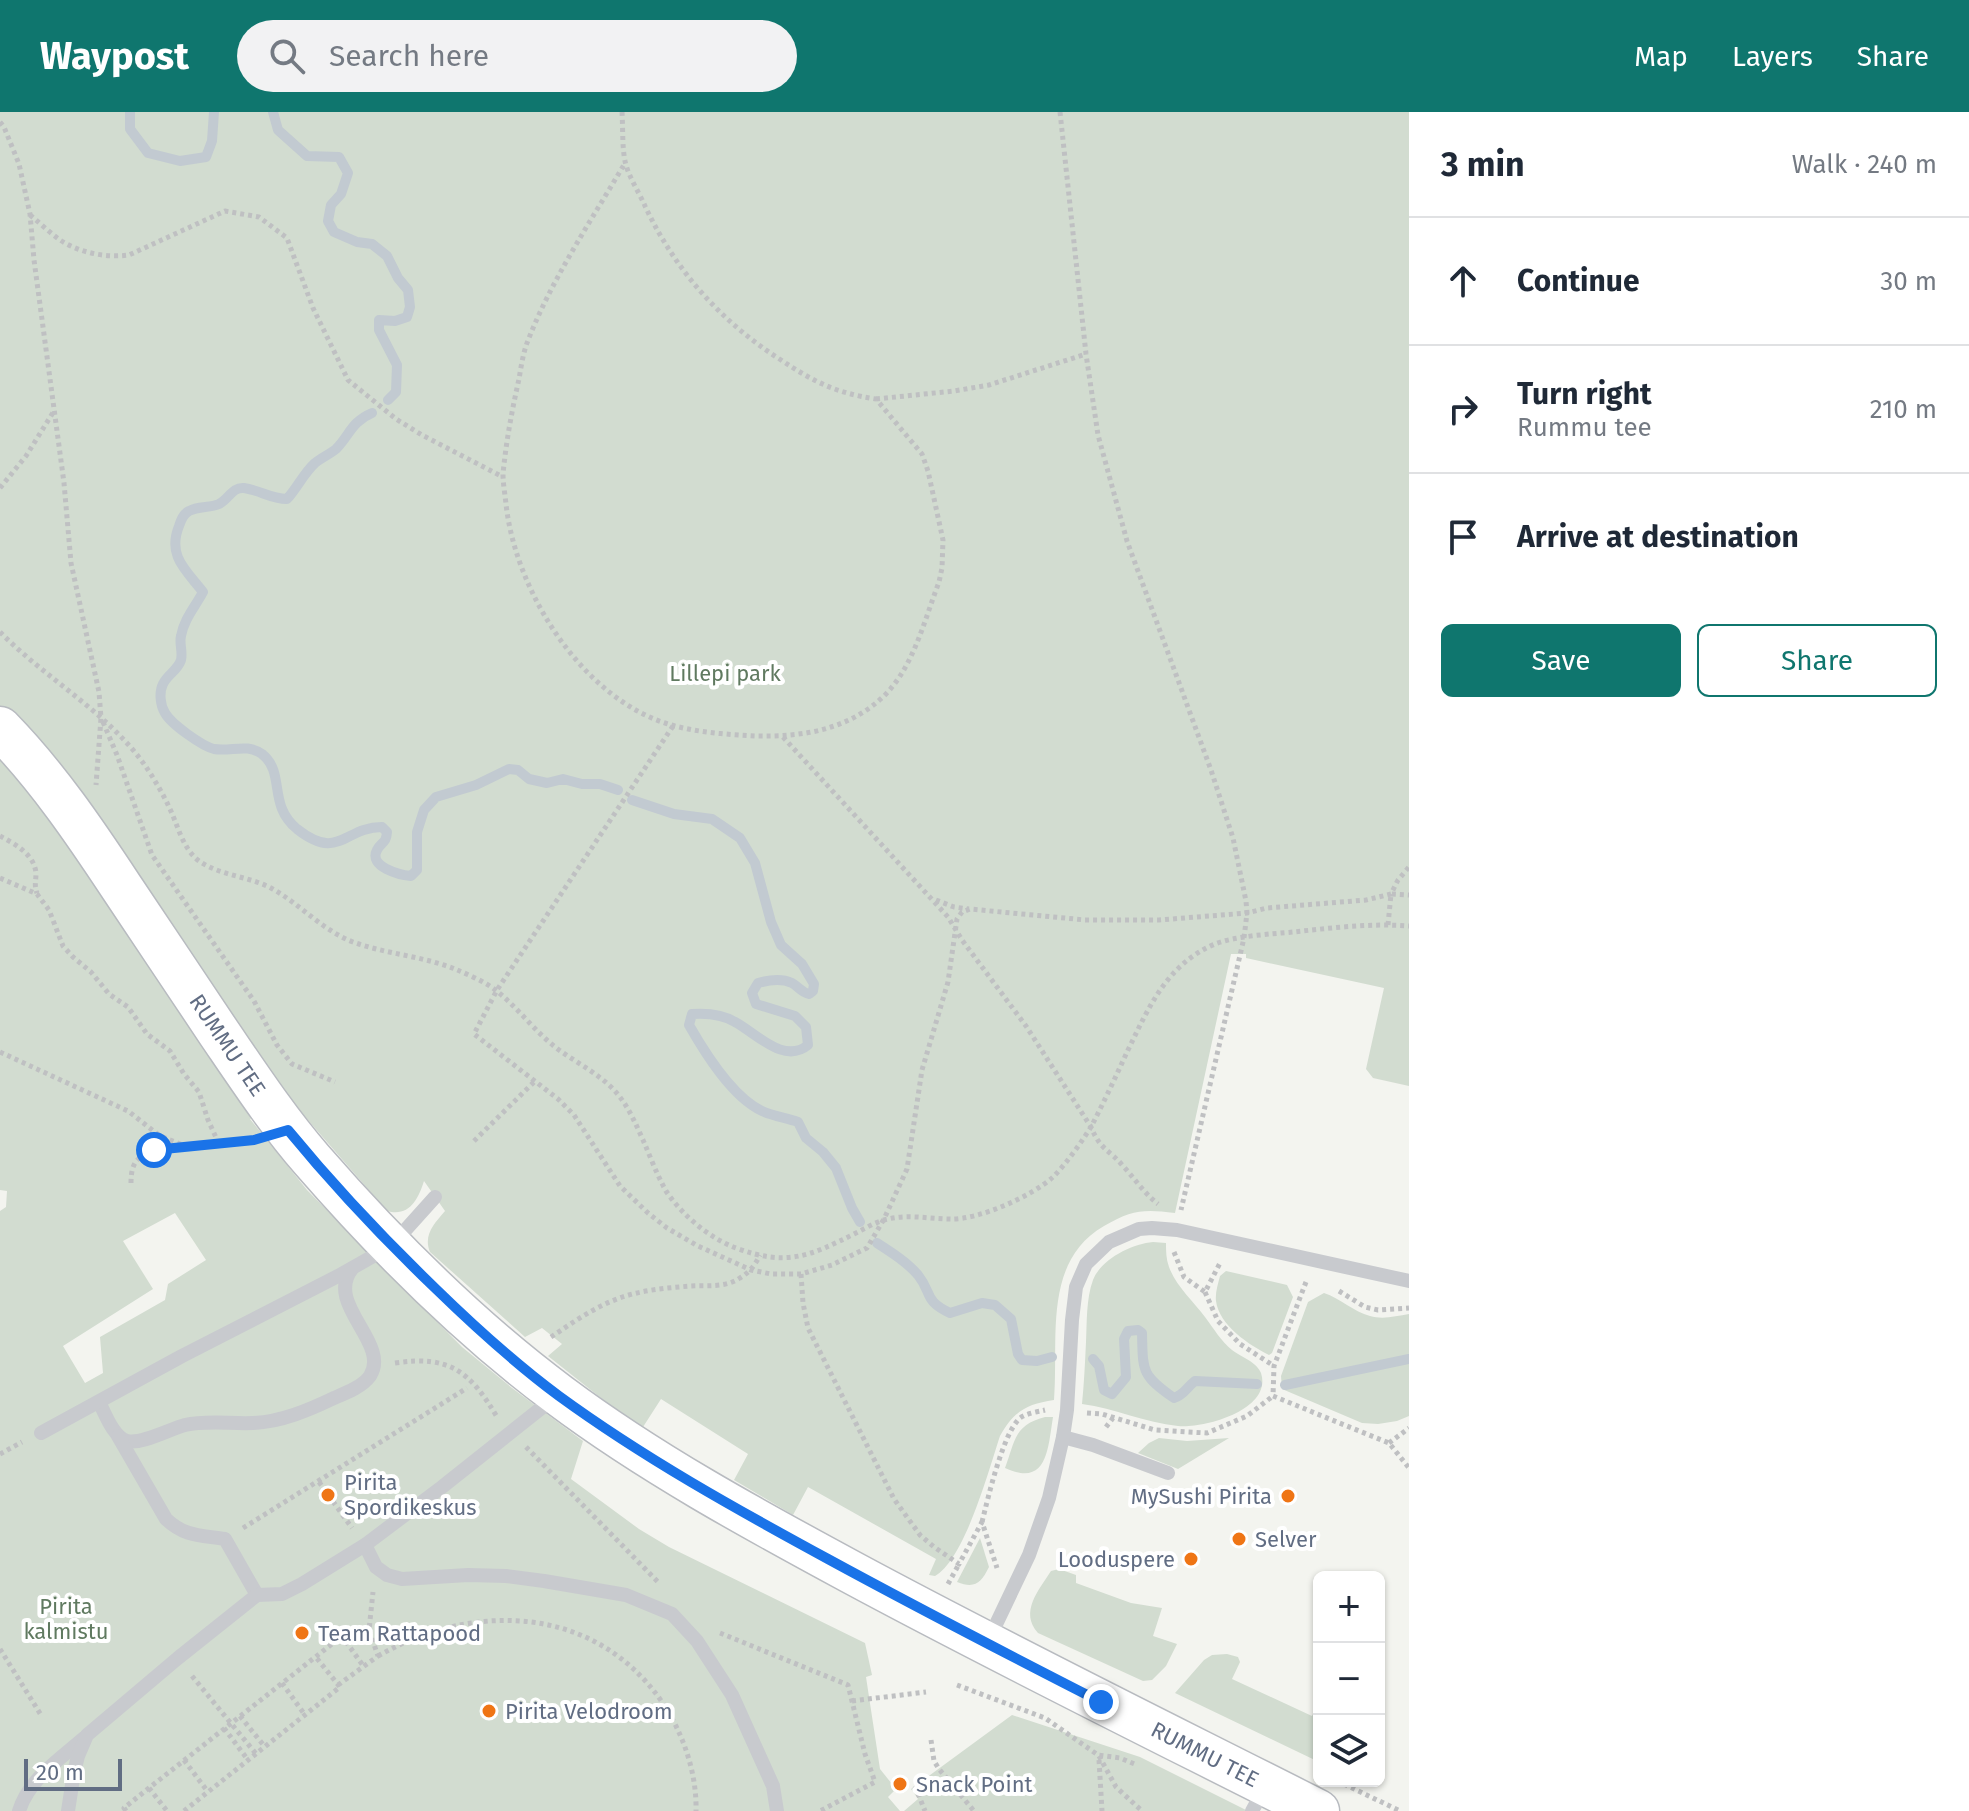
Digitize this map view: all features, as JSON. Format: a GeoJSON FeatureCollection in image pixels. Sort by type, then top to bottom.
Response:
{"type":"FeatureCollection","features":[{"type":"Feature","properties":{"kind":"main road","name":"RUMMU TEE"},"geometry":{"type":"LineString","coordinates":[[0,728],[65,805],[250,1079],[313,1161],[391,1246],[474,1325],[558,1395],[719,1499],[987,1644],[1259,1798],[1318,1811]]}},
{"type":"Feature","properties":{"kind":"lane"},"geometry":{"type":"LineString","coordinates":[[41,1433],[391,1246],[435,1197]]}},
{"type":"Feature","properties":{"kind":"lane"},"geometry":{"type":"LineString","coordinates":[[987,1644],[1029,1555],[1049,1498],[1067,1410],[1076,1287],[1086,1264],[1109,1242],[1139,1229],[1177,1230],[1409,1281]]}},
{"type":"Feature","properties":{"kind":"lane"},"geometry":{"type":"LineString","coordinates":[[118,1436],[126,1441],[136,1441],[188,1425],[280,1419],[318,1406],[364,1382],[375,1366],[374,1356],[348,1302],[345,1285],[352,1268]]}},
{"type":"Feature","properties":{"kind":"lane"},"geometry":{"type":"LineString","coordinates":[[19,1811],[33,1784],[178,1658],[257,1595],[282,1594],[365,1545],[558,1395]]}},
{"type":"Feature","properties":{"kind":"lane"},"geometry":{"type":"LineString","coordinates":[[99,1402],[166,1519],[177,1530],[225,1539],[257,1595]]}},
{"type":"Feature","properties":{"kind":"lane"},"geometry":{"type":"LineString","coordinates":[[1063,1437],[1168,1473]]}},
{"type":"Feature","properties":{"kind":"lane"},"geometry":{"type":"LineString","coordinates":[[365,1545],[376,1567],[387,1575],[402,1579],[506,1576],[626,1595],[672,1614],[697,1641],[732,1695],[773,1786],[777,1811]]}},
{"type":"Feature","properties":{"kind":"lane"},"geometry":{"type":"LineString","coordinates":[[68,1811],[76,1764],[87,1735]]}},
{"type":"Feature","properties":{"kind":"path"},"geometry":{"type":"LineString","coordinates":[[622,112],[625,163],[674,258],[720,314],[753,342],[812,380],[851,395],[876,399],[989,385],[1086,354]]}},
{"type":"Feature","properties":{"kind":"path"},"geometry":{"type":"LineString","coordinates":[[1060,112],[1086,354],[1098,435],[1127,541],[1233,838],[1246,901],[1244,938],[1181,1212],[1172,1209]]}},
{"type":"Feature","properties":{"kind":"path"},"geometry":{"type":"LineString","coordinates":[[0,122],[19,164],[30,214],[71,563],[99,692],[101,718],[92,843]]}},
{"type":"Feature","properties":{"kind":"path"},"geometry":{"type":"LineString","coordinates":[[625,163],[563,269],[526,347],[511,417],[503,477],[509,531],[531,592],[557,634],[609,692],[631,707],[673,726],[725,734],[782,736],[837,727],[859,716],[896,683],[906,667],[939,582],[943,540],[922,454],[876,399]]}},
{"type":"Feature","properties":{"kind":"path"},"geometry":{"type":"LineString","coordinates":[[30,214],[61,241],[89,253],[116,256],[129,255],[225,211],[259,217],[287,238],[313,308],[348,380],[396,419],[503,477]]}},
{"type":"Feature","properties":{"kind":"path"},"geometry":{"type":"LineString","coordinates":[[0,488],[26,456],[54,410]]}},
{"type":"Feature","properties":{"kind":"path"},"geometry":{"type":"LineString","coordinates":[[0,632],[122,736],[139,755],[167,802],[186,847],[197,859],[213,869],[271,888],[318,922],[353,942],[452,967],[497,990],[538,1032],[608,1084],[621,1098],[666,1191],[685,1214],[718,1239],[760,1255],[798,1258],[813,1254],[884,1219],[907,1216],[953,1220],[991,1211],[1015,1201],[1052,1178],[1091,1127],[1154,997],[1171,975],[1190,958],[1216,943],[1326,928],[1409,926]]}},
{"type":"Feature","properties":{"kind":"path"},"geometry":{"type":"LineString","coordinates":[[101,718],[152,855],[254,1001],[277,1045],[292,1064],[335,1082]]}},
{"type":"Feature","properties":{"kind":"path"},"geometry":{"type":"LineString","coordinates":[[673,726],[497,990],[474,1034],[574,1115],[620,1186],[667,1228],[751,1270],[771,1274],[801,1274],[832,1265],[867,1248],[907,1169],[922,1070],[948,982],[957,919],[962,912],[970,909]]}},
{"type":"Feature","properties":{"kind":"path"},"geometry":{"type":"LineString","coordinates":[[782,736],[948,917],[1026,1026],[1097,1141],[1163,1207]]}},
{"type":"Feature","properties":{"kind":"path"},"geometry":{"type":"LineString","coordinates":[[0,836],[19,846],[29,858],[36,872],[34,885],[37,894],[49,910],[63,946],[109,994],[128,1007],[147,1034],[170,1051],[199,1092],[219,1144]]}},
{"type":"Feature","properties":{"kind":"path"},"geometry":{"type":"LineString","coordinates":[[1388,925],[1391,894],[1409,867]]}},
{"type":"Feature","properties":{"kind":"path"},"geometry":{"type":"LineString","coordinates":[[0,878],[37,894]]}},
{"type":"Feature","properties":{"kind":"path"},"geometry":{"type":"LineString","coordinates":[[932,899],[970,909],[1085,920],[1126,920],[1191,919],[1267,908],[1366,900],[1391,894],[1409,895]]}},
{"type":"Feature","properties":{"kind":"path"},"geometry":{"type":"LineString","coordinates":[[0,1052],[128,1111],[160,1136],[185,1146]]}},
{"type":"Feature","properties":{"kind":"path"},"geometry":{"type":"LineString","coordinates":[[474,1141],[535,1081]]}},
{"type":"Feature","properties":{"kind":"path"},"geometry":{"type":"LineString","coordinates":[[131,1183],[134,1163],[141,1154],[185,1146],[254,1140],[288,1130]]}},
{"type":"Feature","properties":{"kind":"path"},"geometry":{"type":"LineString","coordinates":[[1173,1251],[1184,1277],[1205,1292],[1218,1321],[1240,1344],[1274,1366]]}},
{"type":"Feature","properties":{"kind":"path"},"geometry":{"type":"LineString","coordinates":[[551,1337],[617,1299],[642,1292],[724,1285],[738,1280],[751,1270],[760,1255]]}},
{"type":"Feature","properties":{"kind":"path"},"geometry":{"type":"LineString","coordinates":[[1205,1292],[1220,1262]]}},
{"type":"Feature","properties":{"kind":"path"},"geometry":{"type":"LineString","coordinates":[[801,1274],[808,1328],[894,1499],[920,1535],[959,1564]]}},
{"type":"Feature","properties":{"kind":"path"},"geometry":{"type":"LineString","coordinates":[[1273,1396],[1274,1366],[1306,1282]]}},
{"type":"Feature","properties":{"kind":"path"},"geometry":{"type":"LineString","coordinates":[[375,1366],[420,1360],[449,1365],[465,1375],[484,1395],[497,1418],[511,1433],[659,1582],[672,1614],[848,1685],[875,1782],[820,1811]]}},
{"type":"Feature","properties":{"kind":"path"},"geometry":{"type":"LineString","coordinates":[[225,1539],[467,1388]]}},
{"type":"Feature","properties":{"kind":"path"},"geometry":{"type":"LineString","coordinates":[[1081,1412],[1155,1430],[1207,1433],[1247,1416],[1273,1396]]}},
{"type":"Feature","properties":{"kind":"path"},"geometry":{"type":"LineString","coordinates":[[1273,1396],[1389,1443],[1409,1468]]}},
{"type":"Feature","properties":{"kind":"path"},"geometry":{"type":"LineString","coordinates":[[945,1589],[982,1522],[1007,1438],[1020,1419],[1054,1409]]}},
{"type":"Feature","properties":{"kind":"path"},"geometry":{"type":"LineString","coordinates":[[1093,1445],[1113,1418]]}},
{"type":"Feature","properties":{"kind":"path"},"geometry":{"type":"LineString","coordinates":[[1389,1443],[1409,1428]]}},
{"type":"Feature","properties":{"kind":"path"},"geometry":{"type":"LineString","coordinates":[[319,1482],[365,1545]]}},
{"type":"Feature","properties":{"kind":"path"},"geometry":{"type":"LineString","coordinates":[[982,1522],[997,1570],[1003,1573]]}},
{"type":"Feature","properties":{"kind":"path"},"geometry":{"type":"LineString","coordinates":[[376,1567],[369,1630],[378,1656]]}},
{"type":"Feature","properties":{"kind":"path"},"geometry":{"type":"LineString","coordinates":[[338,1685],[399,1644],[443,1628],[486,1621],[521,1620],[554,1625],[591,1640],[628,1664],[653,1689],[671,1716],[686,1750],[695,1789],[696,1811]]}},
{"type":"Feature","properties":{"kind":"path"},"geometry":{"type":"LineString","coordinates":[[126,1811],[124,1808],[342,1636],[364,1667]]}},
{"type":"Feature","properties":{"kind":"path"},"geometry":{"type":"LineString","coordinates":[[0,1649],[41,1715]]}},
{"type":"Feature","properties":{"kind":"path"},"geometry":{"type":"LineString","coordinates":[[184,1811],[340,1687],[315,1656]]}},
{"type":"Feature","properties":{"kind":"path"},"geometry":{"type":"LineString","coordinates":[[178,1658],[256,1755]]}},
{"type":"Feature","properties":{"kind":"path"},"geometry":{"type":"LineString","coordinates":[[282,1683],[305,1715]]}},
{"type":"Feature","properties":{"kind":"path"},"geometry":{"type":"LineString","coordinates":[[957,1685],[1045,1718],[1098,1755],[1116,1787],[1142,1811]]}},
{"type":"Feature","properties":{"kind":"path"},"geometry":{"type":"LineString","coordinates":[[852,1701],[926,1692]]}},
{"type":"Feature","properties":{"kind":"path"},"geometry":{"type":"LineString","coordinates":[[240,1716],[265,1747]]}},
{"type":"Feature","properties":{"kind":"path"},"geometry":{"type":"LineString","coordinates":[[224,1728],[248,1760]]}},
{"type":"Feature","properties":{"kind":"path"},"geometry":{"type":"LineString","coordinates":[[931,1740],[934,1761],[974,1811]]}},
{"type":"Feature","properties":{"kind":"path"},"geometry":{"type":"LineString","coordinates":[[1098,1755],[1102,1811]]}},
{"type":"Feature","properties":{"kind":"path"},"geometry":{"type":"LineString","coordinates":[[184,1760],[208,1792]]}},
{"type":"Feature","properties":{"kind":"path"},"geometry":{"type":"LineString","coordinates":[[915,1786],[925,1811]]}},
{"type":"Feature","properties":{"kind":"path"},"geometry":{"type":"LineString","coordinates":[[1350,1787],[1400,1811]]}},
{"type":"Feature","properties":{"kind":"path"},"geometry":{"type":"LineString","coordinates":[[149,1788],[167,1811]]}},
{"type":"Feature","properties":{"kind":"green space","name":"Lillepi park"},"geometry":{"type":"Polygon","coordinates":[[[0,112],[1409,112],[1409,1086],[1373,1078],[1366,1069],[1384,988],[1246,958],[1246,954],[1231,954],[1175,1213],[1146,1211],[1122,1217],[1084,1241],[1071,1260],[1062,1281],[1058,1304],[1054,1400],[1022,1410],[1005,1427],[966,1533],[946,1566],[935,1576],[929,1575],[936,1559],[808,1487],[793,1515],[734,1480],[748,1454],[661,1399],[643,1427],[611,1406],[548,1356],[562,1344],[542,1328],[525,1337],[430,1252],[429,1235],[445,1211],[424,1181],[412,1205],[401,1212],[387,1211],[287,1096],[250,1119],[307,1190],[462,1347],[583,1441],[571,1479],[669,1547],[865,1643],[872,1675],[866,1677],[880,1769],[896,1789],[888,1797],[900,1811],[0,1811],[0,1211],[6,1207],[7,1191],[0,1190],[0,112]],[[175,1213],[123,1241],[153,1289],[63,1346],[85,1383],[103,1373],[100,1337],[165,1300],[168,1284],[206,1260],[175,1213]]]}},
{"type":"Feature","properties":{"kind":"green space"},"geometry":{"type":"Polygon","coordinates":[[[1166,1243],[1172,1274],[1224,1343],[1259,1369],[1262,1386],[1247,1407],[1218,1420],[1178,1426],[1082,1404],[1087,1311],[1093,1280],[1110,1259],[1136,1246],[1166,1243]]]}},
{"type":"Feature","properties":{"kind":"green space"},"geometry":{"type":"Polygon","coordinates":[[[1226,1271],[1287,1285],[1293,1297],[1269,1355],[1236,1333],[1218,1310],[1217,1288],[1220,1276],[1226,1271]]]}},
{"type":"Feature","properties":{"kind":"green space"},"geometry":{"type":"Polygon","coordinates":[[[1324,1293],[1370,1316],[1385,1318],[1409,1314],[1409,1416],[1378,1424],[1362,1423],[1282,1389],[1281,1376],[1308,1302],[1324,1293]]]}},
{"type":"Feature","properties":{"kind":"green space"},"geometry":{"type":"Polygon","coordinates":[[[1053,1417],[1047,1452],[1038,1469],[1019,1473],[1005,1468],[1017,1435],[1027,1425],[1053,1417]]]}},
{"type":"Feature","properties":{"kind":"green space"},"geometry":{"type":"Polygon","coordinates":[[[1159,1438],[1187,1441],[1229,1438],[1178,1469],[1138,1453],[1159,1438]]]}},
{"type":"Feature","properties":{"kind":"green space"},"geometry":{"type":"Polygon","coordinates":[[[980,1538],[989,1567],[973,1585],[957,1582],[980,1538]]]}},
{"type":"Feature","properties":{"kind":"green space"},"geometry":{"type":"Polygon","coordinates":[[[1059,1569],[1076,1575],[1076,1583],[1131,1603],[1162,1608],[1153,1636],[1177,1644],[1166,1666],[1152,1680],[1143,1681],[1038,1633],[1030,1617],[1033,1601],[1051,1571],[1059,1569]]]}},
{"type":"Feature","properties":{"kind":"green space"},"geometry":{"type":"Polygon","coordinates":[[[1212,1655],[1238,1657],[1240,1662],[1232,1679],[1313,1714],[1313,1759],[1175,1693],[1212,1655]]]}},
{"type":"Feature","properties":{"kind":"green space"},"geometry":{"type":"Polygon","coordinates":[[[1012,1715],[1140,1757],[1248,1811],[904,1811],[918,1799],[911,1789],[1012,1715]]]}},
{"type":"Feature","properties":{"kind":"waterway"},"geometry":{"type":"LineString","coordinates":[[130,112],[130,129],[148,153],[180,161],[206,157],[212,141],[214,112]]}},
{"type":"Feature","properties":{"kind":"waterway"},"geometry":{"type":"LineString","coordinates":[[273,112],[278,130],[307,156],[339,157],[348,173],[341,194],[331,205],[328,221],[334,232],[357,242],[372,244],[387,256],[408,290],[410,307],[407,317],[395,321],[379,320],[379,330],[397,365],[396,392],[388,400]]}},
{"type":"Feature","properties":{"kind":"waterway"},"geometry":{"type":"LineString","coordinates":[[372,413],[355,425],[336,449],[311,467],[287,499],[240,488],[219,504],[193,509],[184,515],[175,546],[180,562],[203,592],[182,630],[180,664],[162,687],[161,702],[168,718],[214,749],[245,748],[262,754],[273,770],[282,809],[297,829],[311,838],[332,843],[369,828],[382,827],[387,832],[385,841],[377,850],[377,861],[386,869],[411,876],[417,870],[417,832],[424,810],[436,797],[476,785],[509,769],[518,770],[529,779],[547,783],[563,779],[618,790]]}},
{"type":"Feature","properties":{"kind":"waterway"},"geometry":{"type":"LineString","coordinates":[[632,800],[674,814],[712,819],[740,838],[755,863],[771,922],[781,945],[802,964],[814,984],[809,994],[788,981],[771,980],[758,983],[752,993],[756,1004],[795,1016],[806,1027],[808,1045],[799,1050],[780,1049],[730,1019],[714,1015],[692,1014],[689,1025],[711,1061],[740,1096],[762,1111],[798,1122],[806,1138],[836,1168],[860,1222]]}},
{"type":"Feature","properties":{"kind":"waterway"},"geometry":{"type":"LineString","coordinates":[[877,1243],[914,1270],[932,1300],[941,1308],[950,1313],[982,1303],[995,1305],[1011,1319],[1022,1360],[1037,1361],[1052,1357]]}},
{"type":"Feature","properties":{"kind":"waterway"},"geometry":{"type":"LineString","coordinates":[[1093,1359],[1099,1366],[1104,1390],[1112,1394],[1126,1377],[1124,1339],[1128,1331],[1138,1330],[1142,1333],[1146,1371],[1174,1398],[1195,1381],[1257,1384]]}},
{"type":"Feature","properties":{"kind":"waterway"},"geometry":{"type":"LineString","coordinates":[[1285,1385],[1409,1359]]}},
{"type":"Feature","properties":{"kind":"place","name":"Pirita Spordikeskus"},"geometry":{"type":"Point","coordinates":[328,1495]}},
{"type":"Feature","properties":{"kind":"place","name":"MySushi Pirita"},"geometry":{"type":"Point","coordinates":[1288,1496]}},
{"type":"Feature","properties":{"kind":"place","name":"Selver"},"geometry":{"type":"Point","coordinates":[1239,1539]}},
{"type":"Feature","properties":{"kind":"place","name":"Looduspere"},"geometry":{"type":"Point","coordinates":[1191,1559]}},
{"type":"Feature","properties":{"kind":"place","name":"Team Rattapood"},"geometry":{"type":"Point","coordinates":[302,1633]}},
{"type":"Feature","properties":{"kind":"place","name":"Pirita Velodroom"},"geometry":{"type":"Point","coordinates":[489,1711]}},
{"type":"Feature","properties":{"kind":"place","name":"Snack Point"},"geometry":{"type":"Point","coordinates":[900,1784]}},
{"type":"Feature","properties":{"kind":"route"},"geometry":{"type":"LineString","coordinates":[[154,1150],[254,1140],[288,1130],[391,1246],[506,1353],[558,1395],[719,1499],[1101,1702]]}},
{"type":"Feature","properties":{"kind":"park label","name":"Pirita kalmistu"},"geometry":{"type":"Point","coordinates":[66,1618]}}]}
